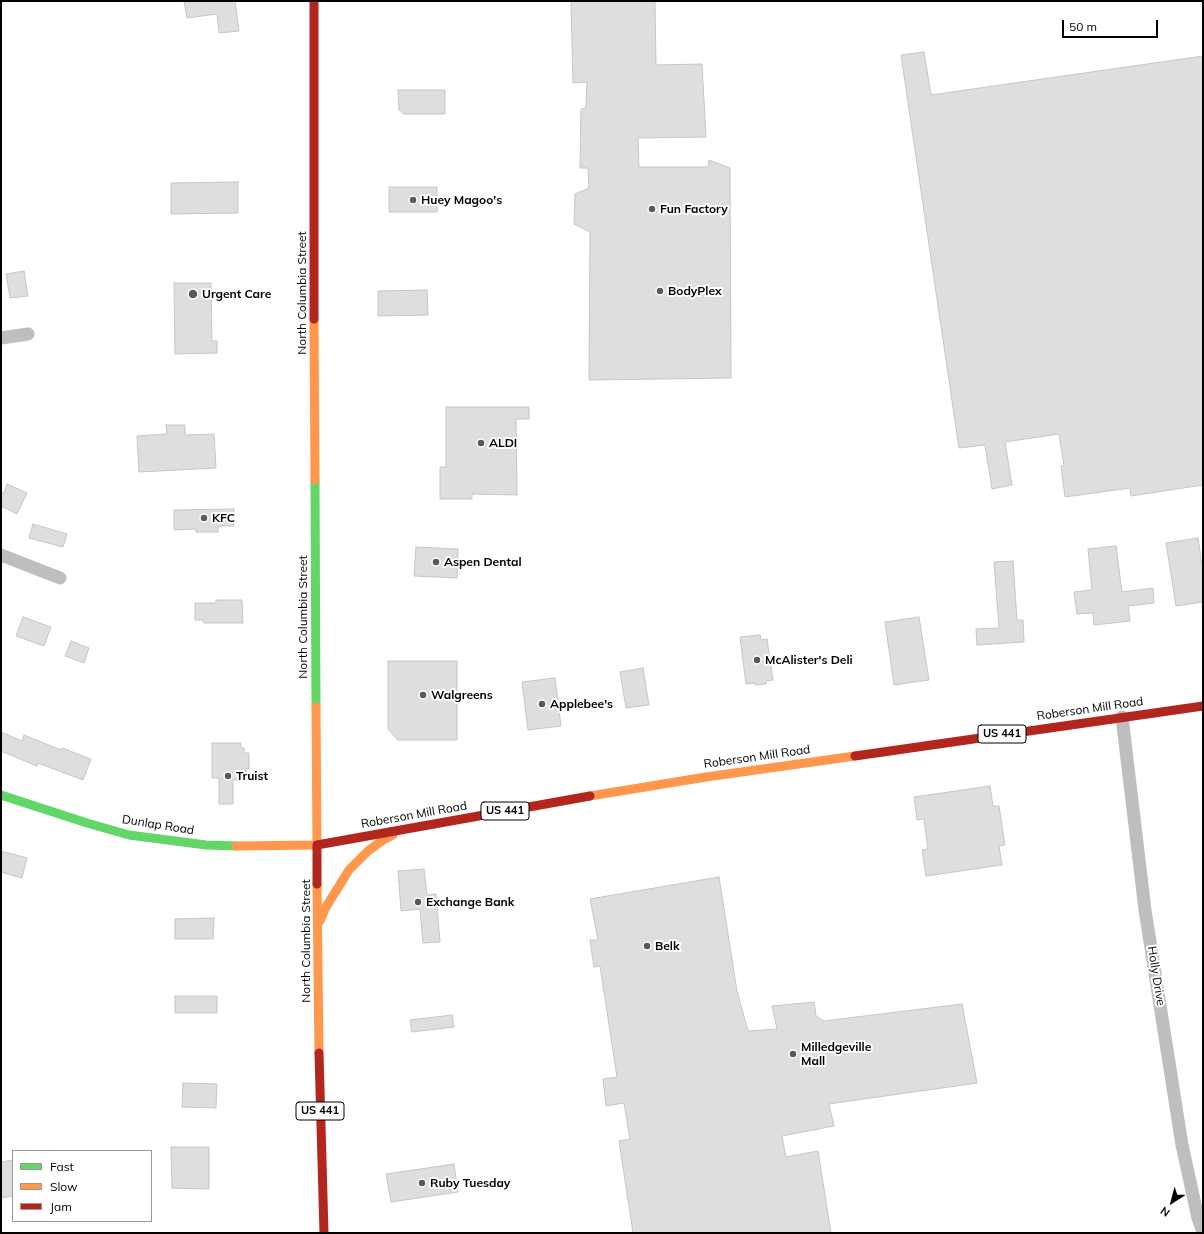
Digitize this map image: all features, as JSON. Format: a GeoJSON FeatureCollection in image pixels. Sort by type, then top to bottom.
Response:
{"type":"FeatureCollection","features":[{"type":"Feature","properties":{"kind":"main road","name":"North Columbia Street"},"geometry":{"type":"LineString","coordinates":[[314,1],[315,659],[320,1114],[324,1233]]}},
{"type":"Feature","properties":{"kind":"main road","name":"Roberson Mill Road"},"geometry":{"type":"LineString","coordinates":[[317,845],[601,794],[706,777],[1203,706]]}},
{"type":"Feature","properties":{"kind":"main road","name":"Dunlap Road"},"geometry":{"type":"LineString","coordinates":[[1,795],[87,823],[129,834],[206,845],[317,845]]}},
{"type":"Feature","properties":{"kind":"main road","name":"US 441"},"geometry":{"type":"LineString","coordinates":[[318,928],[326,907],[350,870],[368,851],[383,840],[408,828]]}},
{"type":"Feature","properties":{"kind":"street"},"geometry":{"type":"LineString","coordinates":[[1,338],[28,334]]}},
{"type":"Feature","properties":{"kind":"street"},"geometry":{"type":"LineString","coordinates":[[1,556],[60,578]]}},
{"type":"Feature","properties":{"kind":"street","name":"Holly Drive"},"geometry":{"type":"LineString","coordinates":[[1122,717],[1145,910],[1182,1145],[1198,1218],[1203,1232]]}},
{"type":"Feature","properties":{"kind":"building"},"geometry":{"type":"Polygon","coordinates":[[[184,1],[235,1],[239,31],[219,33],[217,14],[187,18],[184,1]]]}},
{"type":"Feature","properties":{"kind":"building"},"geometry":{"type":"Polygon","coordinates":[[[571,1],[655,1],[656,65],[702,64],[706,137],[638,138],[639,167],[708,167],[709,160],[730,168],[731,378],[589,380],[590,232],[574,224],[575,194],[589,188],[588,168],[580,168],[581,109],[586,108],[587,82],[573,83],[571,1]]]}},
{"type":"Feature","properties":{"kind":"building"},"geometry":{"type":"Polygon","coordinates":[[[924,52],[931,95],[1203,56],[1203,485],[1131,496],[1130,488],[1065,497],[1061,466],[1064,466],[1059,434],[1005,442],[1012,485],[992,489],[985,445],[959,448],[901,55],[924,52]]]}},
{"type":"Feature","properties":{"kind":"building"},"geometry":{"type":"Polygon","coordinates":[[[398,90],[445,90],[445,114],[404,114],[399,110],[398,90]]]}},
{"type":"Feature","properties":{"kind":"building"},"geometry":{"type":"Polygon","coordinates":[[[238,182],[238,213],[171,214],[171,183],[238,182]]]}},
{"type":"Feature","properties":{"kind":"building","name":"Huey Magoo's"},"geometry":{"type":"Polygon","coordinates":[[[389,187],[437,187],[437,212],[389,212],[389,187]]]}},
{"type":"Feature","properties":{"kind":"building"},"geometry":{"type":"Polygon","coordinates":[[[24,271],[28,296],[10,298],[6,274],[24,271]]]}},
{"type":"Feature","properties":{"kind":"building"},"geometry":{"type":"Polygon","coordinates":[[[174,283],[211,283],[212,341],[217,341],[217,353],[175,354],[174,283]]]}},
{"type":"Feature","properties":{"kind":"building"},"geometry":{"type":"Polygon","coordinates":[[[427,290],[428,315],[378,316],[378,291],[427,290]]]}},
{"type":"Feature","properties":{"kind":"building","name":"ALDI"},"geometry":{"type":"Polygon","coordinates":[[[446,407],[529,407],[529,419],[516,419],[517,495],[472,494],[472,499],[440,499],[440,467],[446,467],[446,407]]]}},
{"type":"Feature","properties":{"kind":"building"},"geometry":{"type":"Polygon","coordinates":[[[166,425],[185,425],[185,435],[214,434],[216,468],[139,472],[137,436],[167,434],[166,425]]]}},
{"type":"Feature","properties":{"kind":"building"},"geometry":{"type":"Polygon","coordinates":[[[7,484],[27,493],[17,514],[1,506],[1,492],[4,493],[7,484]]]}},
{"type":"Feature","properties":{"kind":"building","name":"KFC"},"geometry":{"type":"Polygon","coordinates":[[[234,509],[234,526],[218,526],[218,532],[196,532],[196,529],[174,530],[174,510],[234,509]]]}},
{"type":"Feature","properties":{"kind":"building"},"geometry":{"type":"Polygon","coordinates":[[[33,524],[67,534],[63,547],[29,538],[33,524]]]}},
{"type":"Feature","properties":{"kind":"building"},"geometry":{"type":"Polygon","coordinates":[[[1198,538],[1203,571],[1203,602],[1176,606],[1166,543],[1198,538]]]}},
{"type":"Feature","properties":{"kind":"building"},"geometry":{"type":"Polygon","coordinates":[[[1116,546],[1122,592],[1153,588],[1154,603],[1128,606],[1130,621],[1094,625],[1093,613],[1077,614],[1074,592],[1092,590],[1088,549],[1116,546]]]}},
{"type":"Feature","properties":{"kind":"building","name":"Aspen Dental"},"geometry":{"type":"Polygon","coordinates":[[[416,547],[458,549],[457,578],[414,576],[416,547]]]}},
{"type":"Feature","properties":{"kind":"building"},"geometry":{"type":"Polygon","coordinates":[[[1013,561],[1017,620],[1023,620],[1024,642],[977,645],[976,629],[999,628],[994,562],[1013,561]]]}},
{"type":"Feature","properties":{"kind":"building"},"geometry":{"type":"Polygon","coordinates":[[[216,600],[242,600],[243,623],[204,623],[203,620],[195,620],[195,603],[216,603],[216,600]]]}},
{"type":"Feature","properties":{"kind":"building"},"geometry":{"type":"Polygon","coordinates":[[[23,617],[51,627],[44,646],[16,636],[23,617]]]}},
{"type":"Feature","properties":{"kind":"building"},"geometry":{"type":"Polygon","coordinates":[[[919,617],[929,680],[894,685],[885,622],[919,617]]]}},
{"type":"Feature","properties":{"kind":"building","name":"McAlister's Deli"},"geometry":{"type":"Polygon","coordinates":[[[760,635],[761,640],[767,639],[773,680],[766,681],[766,684],[746,684],[740,637],[760,635]]]}},
{"type":"Feature","properties":{"kind":"building"},"geometry":{"type":"Polygon","coordinates":[[[71,641],[89,648],[84,663],[65,656],[71,641]]]}},
{"type":"Feature","properties":{"kind":"building","name":"Walgreens"},"geometry":{"type":"Polygon","coordinates":[[[388,661],[457,661],[457,740],[398,740],[388,729],[388,661]]]}},
{"type":"Feature","properties":{"kind":"building"},"geometry":{"type":"Polygon","coordinates":[[[643,668],[649,705],[626,708],[620,672],[643,668]]]}},
{"type":"Feature","properties":{"kind":"building","name":"Applebee's"},"geometry":{"type":"Polygon","coordinates":[[[555,678],[561,726],[528,730],[522,682],[555,678]]]}},
{"type":"Feature","properties":{"kind":"building"},"geometry":{"type":"Polygon","coordinates":[[[1,732],[22,741],[24,735],[61,750],[62,748],[91,759],[83,780],[38,763],[37,766],[1,751],[1,732]]]}},
{"type":"Feature","properties":{"kind":"building","name":"Truist"},"geometry":{"type":"Polygon","coordinates":[[[212,743],[241,743],[241,748],[244,748],[244,753],[249,753],[249,769],[246,768],[246,773],[243,773],[243,780],[233,780],[233,804],[219,804],[219,778],[212,778],[212,743]]]}},
{"type":"Feature","properties":{"kind":"building"},"geometry":{"type":"Polygon","coordinates":[[[990,786],[993,806],[999,806],[1005,845],[999,846],[1002,865],[926,876],[922,850],[928,849],[924,819],[917,820],[914,797],[990,786]]]}},
{"type":"Feature","properties":{"kind":"building"},"geometry":{"type":"Polygon","coordinates":[[[1,851],[27,858],[22,878],[1,872],[1,851]]]}},
{"type":"Feature","properties":{"kind":"building","name":"Exchange Bank"},"geometry":{"type":"Polygon","coordinates":[[[424,869],[427,895],[436,894],[440,942],[423,943],[420,909],[401,911],[398,871],[424,869]]]}},
{"type":"Feature","properties":{"kind":"building","name":"Milledgeville Mall"},"geometry":{"type":"Polygon","coordinates":[[[719,877],[737,991],[748,1031],[777,1029],[772,1006],[814,1002],[816,1016],[824,1021],[962,1004],[977,1083],[829,1104],[834,1126],[782,1136],[786,1157],[818,1151],[831,1233],[633,1233],[619,1141],[630,1139],[624,1103],[606,1106],[603,1079],[617,1077],[600,966],[594,967],[590,940],[598,940],[590,899],[719,877]]]}},
{"type":"Feature","properties":{"kind":"building"},"geometry":{"type":"Polygon","coordinates":[[[214,918],[213,939],[175,939],[175,919],[214,918]]]}},
{"type":"Feature","properties":{"kind":"building"},"geometry":{"type":"Polygon","coordinates":[[[175,996],[217,996],[217,1013],[175,1013],[175,996]]]}},
{"type":"Feature","properties":{"kind":"building"},"geometry":{"type":"Polygon","coordinates":[[[452,1015],[454,1027],[412,1032],[410,1020],[452,1015]]]}},
{"type":"Feature","properties":{"kind":"building"},"geometry":{"type":"Polygon","coordinates":[[[183,1083],[217,1084],[216,1108],[182,1107],[183,1083]]]}},
{"type":"Feature","properties":{"kind":"building"},"geometry":{"type":"Polygon","coordinates":[[[171,1147],[209,1147],[209,1189],[172,1188],[171,1147]]]}},
{"type":"Feature","properties":{"kind":"building"},"geometry":{"type":"Polygon","coordinates":[[[12,1160],[12,1196],[1,1198],[1,1162],[12,1160]]]}},
{"type":"Feature","properties":{"kind":"building","name":"Ruby Tuesday"},"geometry":{"type":"Polygon","coordinates":[[[454,1164],[458,1192],[391,1202],[386,1174],[454,1164]]]}},
{"type":"Feature","properties":{"kind":"traffic: fast"},"geometry":{"type":"LineString","coordinates":[[315,480],[316,707]]}},
{"type":"Feature","properties":{"kind":"traffic: fast"},"geometry":{"type":"LineString","coordinates":[[1,795],[129,835],[206,845],[236,846]]}},
{"type":"Feature","properties":{"kind":"traffic: slow"},"geometry":{"type":"LineString","coordinates":[[314,319],[315,480]]}},
{"type":"Feature","properties":{"kind":"traffic: slow"},"geometry":{"type":"LineString","coordinates":[[316,707],[317,845]]}},
{"type":"Feature","properties":{"kind":"traffic: slow"},"geometry":{"type":"LineString","coordinates":[[590,796],[706,777],[855,756]]}},
{"type":"Feature","properties":{"kind":"traffic: slow"},"geometry":{"type":"LineString","coordinates":[[320,921],[326,907],[349,870],[368,851],[393,835]]}},
{"type":"Feature","properties":{"kind":"traffic: slow"},"geometry":{"type":"LineString","coordinates":[[236,846],[317,845]]}},
{"type":"Feature","properties":{"kind":"traffic: slow"},"geometry":{"type":"LineString","coordinates":[[317,884],[319,1053]]}},
{"type":"Feature","properties":{"kind":"traffic: jam"},"geometry":{"type":"LineString","coordinates":[[314,1],[314,319]]}},
{"type":"Feature","properties":{"kind":"traffic: jam"},"geometry":{"type":"LineString","coordinates":[[855,756],[1203,706]]}},
{"type":"Feature","properties":{"kind":"traffic: jam"},"geometry":{"type":"LineString","coordinates":[[317,884],[317,845],[590,796]]}},
{"type":"Feature","properties":{"kind":"traffic: jam"},"geometry":{"type":"LineString","coordinates":[[319,1053],[324,1233]]}},
{"type":"Feature","properties":{"kind":"place","name":"Huey Magoo's"},"geometry":{"type":"Point","coordinates":[413,200]}},
{"type":"Feature","properties":{"kind":"place","name":"Fun Factory"},"geometry":{"type":"Point","coordinates":[652,209]}},
{"type":"Feature","properties":{"kind":"place","name":"BodyPlex"},"geometry":{"type":"Point","coordinates":[660,291]}},
{"type":"Feature","properties":{"kind":"place","name":"Urgent Care"},"geometry":{"type":"Point","coordinates":[193,294]}},
{"type":"Feature","properties":{"kind":"place","name":"ALDI"},"geometry":{"type":"Point","coordinates":[481,443]}},
{"type":"Feature","properties":{"kind":"place","name":"KFC"},"geometry":{"type":"Point","coordinates":[204,518]}},
{"type":"Feature","properties":{"kind":"place","name":"Aspen Dental"},"geometry":{"type":"Point","coordinates":[436,562]}},
{"type":"Feature","properties":{"kind":"place","name":"McAlister's Deli"},"geometry":{"type":"Point","coordinates":[757,660]}},
{"type":"Feature","properties":{"kind":"place","name":"Walgreens"},"geometry":{"type":"Point","coordinates":[423,695]}},
{"type":"Feature","properties":{"kind":"place","name":"Applebee's"},"geometry":{"type":"Point","coordinates":[542,704]}},
{"type":"Feature","properties":{"kind":"place","name":"Truist"},"geometry":{"type":"Point","coordinates":[228,776]}},
{"type":"Feature","properties":{"kind":"place","name":"Exchange Bank"},"geometry":{"type":"Point","coordinates":[418,902]}},
{"type":"Feature","properties":{"kind":"place","name":"Belk"},"geometry":{"type":"Point","coordinates":[647,946]}},
{"type":"Feature","properties":{"kind":"place","name":"Milledgeville Mall"},"geometry":{"type":"Point","coordinates":[793,1054]}},
{"type":"Feature","properties":{"kind":"place","name":"Ruby Tuesday"},"geometry":{"type":"Point","coordinates":[422,1183]}}]}
